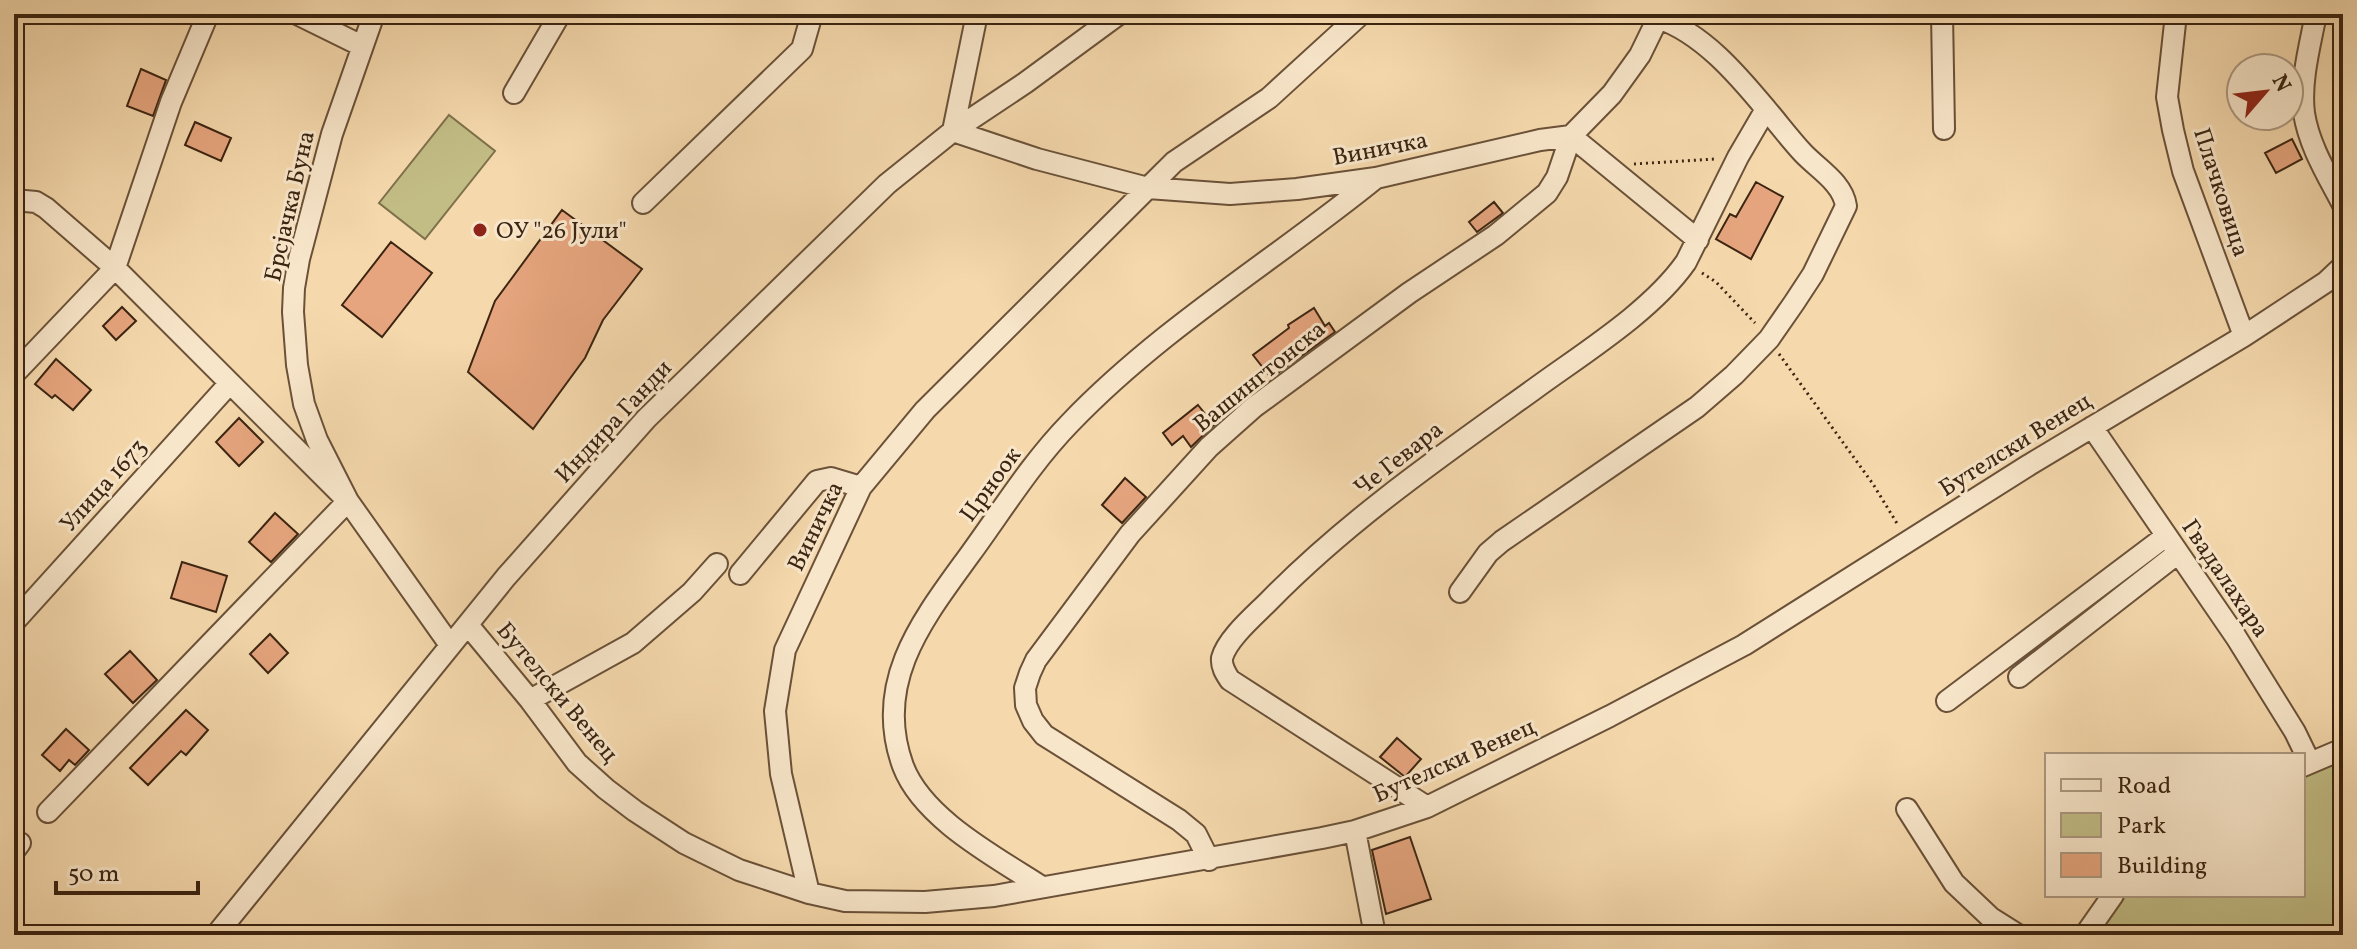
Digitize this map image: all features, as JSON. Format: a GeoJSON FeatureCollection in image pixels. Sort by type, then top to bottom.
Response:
{"type":"FeatureCollection","features":[{"type":"Feature","properties":{"kind":"street"},"geometry":{"type":"LineString","coordinates":[[14,374],[115,268],[171,102],[208,14]]}},
{"type":"Feature","properties":{"kind":"street"},"geometry":{"type":"LineString","coordinates":[[297,14],[362,46]]}},
{"type":"Feature","properties":{"kind":"street","name":"Брсјачка Буна"},"geometry":{"type":"LineString","coordinates":[[348,501],[317,440],[304,404],[293,312],[299,259],[332,134],[374,14]]}},
{"type":"Feature","properties":{"kind":"street"},"geometry":{"type":"LineString","coordinates":[[514,93],[560,14]]}},
{"type":"Feature","properties":{"kind":"street"},"geometry":{"type":"LineString","coordinates":[[643,203],[802,49],[812,14]]}},
{"type":"Feature","properties":{"kind":"street"},"geometry":{"type":"LineString","coordinates":[[953,131],[977,14]]}},
{"type":"Feature","properties":{"kind":"street","name":"Индира Ганди"},"geometry":{"type":"LineString","coordinates":[[216,935],[506,577],[646,419],[887,184],[953,131],[1119,14]]}},
{"type":"Feature","properties":{"kind":"street","name":"Виничка"},"geometry":{"type":"LineString","coordinates":[[809,893],[781,774],[775,711],[785,650],[861,487],[925,410],[1174,162],[1269,98],[1361,14]]}},
{"type":"Feature","properties":{"kind":"street"},"geometry":{"type":"LineString","coordinates":[[1942,14],[1944,129]]}},
{"type":"Feature","properties":{"kind":"street","name":"Плачковица"},"geometry":{"type":"LineString","coordinates":[[2176,14],[2167,97],[2173,130],[2183,171],[2244,336]]}},
{"type":"Feature","properties":{"kind":"street"},"geometry":{"type":"LineString","coordinates":[[2314,14],[2304,112],[2315,151],[2343,205]]}},
{"type":"Feature","properties":{"kind":"street"},"geometry":{"type":"LineString","coordinates":[[1460,592],[1488,553],[1502,541],[1697,407],[1734,375],[1769,339],[1813,274],[1846,206],[1839,188],[1801,150],[1741,79],[1705,46],[1659,16]]}},
{"type":"Feature","properties":{"kind":"street","name":"Вашингтонска"},"geometry":{"type":"LineString","coordinates":[[1209,860],[1196,834],[1179,820],[1044,735],[1026,705],[1025,688],[1036,660],[1130,534],[1209,447],[1254,407],[1409,293],[1496,235],[1547,193],[1557,177],[1571,136],[1612,94],[1640,55],[1659,16]]}},
{"type":"Feature","properties":{"kind":"street","name":"Че Гевара"},"geometry":{"type":"LineString","coordinates":[[1427,807],[1230,680],[1222,658],[1238,632],[1302,567],[1409,479],[1621,326],[1676,276],[1766,109]]}},
{"type":"Feature","properties":{"kind":"street","name":"Виничка"},"geometry":{"type":"LineString","coordinates":[[953,131],[1022,155],[1148,188],[1230,194],[1376,178],[1540,140],[1571,136]]}},
{"type":"Feature","properties":{"kind":"street"},"geometry":{"type":"LineString","coordinates":[[1571,136],[1698,240]]}},
{"type":"Feature","properties":{"kind":"street"},"geometry":{"type":"LineString","coordinates":[[1540,140],[1557,177]]}},
{"type":"Feature","properties":{"kind":"street","name":"Црноок"},"geometry":{"type":"LineString","coordinates":[[1042,887],[955,827],[918,795],[904,767],[894,732],[895,689],[910,645],[925,616],[1024,479],[1069,424],[1174,330],[1317,226],[1376,178]]}},
{"type":"Feature","properties":{"kind":"street"},"geometry":{"type":"LineString","coordinates":[[14,200],[36,202],[46,208],[115,268],[348,501],[450,645]]}},
{"type":"Feature","properties":{"kind":"street","name":"Бутелски Венец"},"geometry":{"type":"LineString","coordinates":[[468,625],[577,763],[635,811],[684,843],[739,870],[809,893],[845,901],[925,902],[994,896],[1209,860],[1355,831],[1427,807],[1610,716],[1744,645],[1907,540],[2244,336],[2326,282],[2343,266]]}},
{"type":"Feature","properties":{"kind":"street","name":"Улица 1673"},"geometry":{"type":"LineString","coordinates":[[14,622],[230,383]]}},
{"type":"Feature","properties":{"kind":"street","name":"Гвадалахара"},"geometry":{"type":"LineString","coordinates":[[2092,427],[2258,672],[2295,732],[2302,753]]}},
{"type":"Feature","properties":{"kind":"street"},"geometry":{"type":"LineString","coordinates":[[740,574],[817,481],[831,478],[861,487]]}},
{"type":"Feature","properties":{"kind":"street"},"geometry":{"type":"LineString","coordinates":[[48,812],[348,501]]}},
{"type":"Feature","properties":{"kind":"street"},"geometry":{"type":"LineString","coordinates":[[1947,701],[2166,536]]}},
{"type":"Feature","properties":{"kind":"street"},"geometry":{"type":"LineString","coordinates":[[2019,677],[2178,553]]}},
{"type":"Feature","properties":{"kind":"street"},"geometry":{"type":"LineString","coordinates":[[530,700],[633,643],[692,592],[717,564]]}},
{"type":"Feature","properties":{"kind":"street","name":"Гвадалахара"},"geometry":{"type":"LineString","coordinates":[[2306,765],[2343,749]]}},
{"type":"Feature","properties":{"kind":"street"},"geometry":{"type":"LineString","coordinates":[[1907,809],[1954,883],[1991,918],[2018,935]]}},
{"type":"Feature","properties":{"kind":"street"},"geometry":{"type":"LineString","coordinates":[[1355,831],[1375,935]]}},
{"type":"Feature","properties":{"kind":"street"},"geometry":{"type":"LineString","coordinates":[[2085,935],[2111,897]]}},
{"type":"Feature","properties":{"kind":"path"},"geometry":{"type":"LineString","coordinates":[[1606,166],[1738,157]]}},
{"type":"Feature","properties":{"kind":"path"},"geometry":{"type":"LineString","coordinates":[[1686,262],[1716,282],[1769,339],[1873,484],[1907,540]]}},
{"type":"Feature","properties":{"kind":"green space"},"geometry":{"type":"Polygon","coordinates":[[[449,115],[495,151],[425,239],[379,203],[449,115]]]}},
{"type":"Feature","properties":{"kind":"green space"},"geometry":{"type":"Polygon","coordinates":[[[2343,761],[2343,935],[2093,935],[2123,897],[2305,897],[2305,775],[2343,761]]]}},
{"type":"Feature","properties":{"kind":"building"},"geometry":{"type":"Polygon","coordinates":[[[141,69],[166,80],[153,116],[127,106],[141,69]]]}},
{"type":"Feature","properties":{"kind":"building"},"geometry":{"type":"Polygon","coordinates":[[[195,122],[231,138],[221,161],[185,145],[195,122]]]}},
{"type":"Feature","properties":{"kind":"building"},"geometry":{"type":"Polygon","coordinates":[[[2292,139],[2302,159],[2276,173],[2265,153],[2292,139]]]}},
{"type":"Feature","properties":{"kind":"building"},"geometry":{"type":"Polygon","coordinates":[[[1756,182],[1783,197],[1751,259],[1716,239],[1730,214],[1736,217],[1756,182]]]}},
{"type":"Feature","properties":{"kind":"building"},"geometry":{"type":"Polygon","coordinates":[[[1494,202],[1503,213],[1477,232],[1469,222],[1494,202]]]}},
{"type":"Feature","properties":{"kind":"building"},"geometry":{"type":"Polygon","coordinates":[[[562,210],[642,269],[603,320],[585,358],[533,429],[468,372],[495,301],[562,210]]]}},
{"type":"Feature","properties":{"kind":"building"},"geometry":{"type":"Polygon","coordinates":[[[391,242],[432,273],[382,337],[342,305],[391,242]]]}},
{"type":"Feature","properties":{"kind":"building"},"geometry":{"type":"Polygon","coordinates":[[[122,307],[136,321],[116,340],[103,326],[122,307]]]}},
{"type":"Feature","properties":{"kind":"building"},"geometry":{"type":"Polygon","coordinates":[[[1314,308],[1325,326],[1329,323],[1335,332],[1271,378],[1253,355],[1289,328],[1288,325],[1314,308]]]}},
{"type":"Feature","properties":{"kind":"building"},"geometry":{"type":"Polygon","coordinates":[[[56,359],[91,390],[73,410],[35,384],[56,359]]]}},
{"type":"Feature","properties":{"kind":"building"},"geometry":{"type":"Polygon","coordinates":[[[1198,405],[1214,425],[1191,447],[1183,436],[1172,445],[1163,433],[1198,405]]]}},
{"type":"Feature","properties":{"kind":"building"},"geometry":{"type":"Polygon","coordinates":[[[239,418],[263,442],[239,466],[216,442],[239,418]]]}},
{"type":"Feature","properties":{"kind":"building"},"geometry":{"type":"Polygon","coordinates":[[[1125,478],[1146,497],[1122,523],[1102,505],[1125,478]]]}},
{"type":"Feature","properties":{"kind":"building"},"geometry":{"type":"Polygon","coordinates":[[[275,513],[298,534],[271,562],[249,542],[275,513]]]}},
{"type":"Feature","properties":{"kind":"building"},"geometry":{"type":"Polygon","coordinates":[[[182,562],[227,576],[216,612],[171,598],[182,562]]]}},
{"type":"Feature","properties":{"kind":"building"},"geometry":{"type":"Polygon","coordinates":[[[270,634],[288,653],[268,673],[250,654],[270,634]]]}},
{"type":"Feature","properties":{"kind":"building"},"geometry":{"type":"Polygon","coordinates":[[[130,651],[157,680],[133,703],[105,674],[130,651]]]}},
{"type":"Feature","properties":{"kind":"building"},"geometry":{"type":"Polygon","coordinates":[[[186,710],[208,730],[186,755],[181,751],[148,785],[130,768],[186,710]]]}},
{"type":"Feature","properties":{"kind":"building"},"geometry":{"type":"Polygon","coordinates":[[[66,729],[89,750],[75,765],[69,760],[60,771],[42,755],[66,729]]]}},
{"type":"Feature","properties":{"kind":"building"},"geometry":{"type":"Polygon","coordinates":[[[1397,738],[1421,759],[1405,777],[1380,757],[1397,738]]]}},
{"type":"Feature","properties":{"kind":"building"},"geometry":{"type":"Polygon","coordinates":[[[1410,837],[1431,899],[1386,914],[1372,850],[1410,837]]]}},
{"type":"Feature","properties":{"kind":"place","name":"ОУ \"26 Јули\""},"geometry":{"type":"Point","coordinates":[480,230]}}]}
